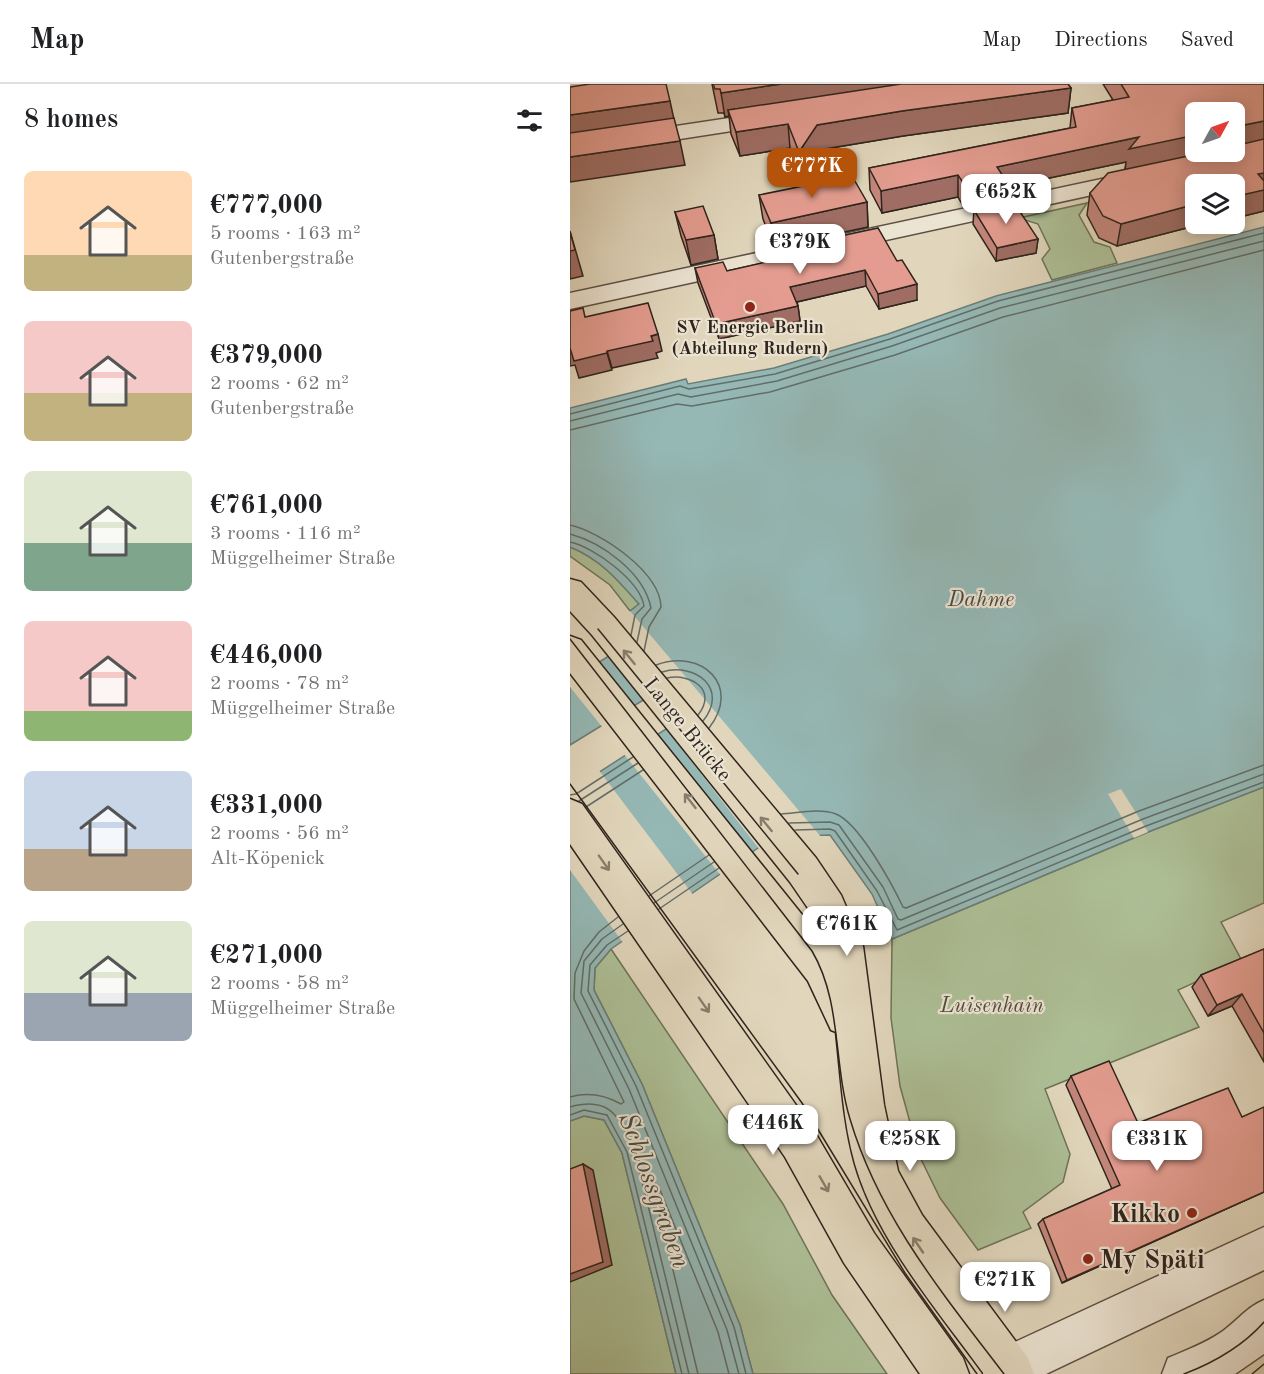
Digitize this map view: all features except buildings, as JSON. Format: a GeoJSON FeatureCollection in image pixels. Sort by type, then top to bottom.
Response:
{"type":"FeatureCollection","features":[{"type":"Feature","properties":{"kind":"main road","name":"Lange Brücke"},"geometry":{"type":"LineString","coordinates":[[570,591],[603,626],[803,870],[828,907],[844,946],[858,1055]]}},
{"type":"Feature","properties":{"kind":"main road","name":"Lange Brücke"},"geometry":{"type":"LineString","coordinates":[[570,649],[827,978],[843,1011],[858,1055]]}},
{"type":"Feature","properties":{"kind":"main road"},"geometry":{"type":"LineString","coordinates":[[570,815],[799,1143],[864,1256],[947,1374]]}},
{"type":"Feature","properties":{"kind":"main road"},"geometry":{"type":"LineString","coordinates":[[858,1055],[875,1163],[887,1194],[928,1261],[1013,1373]]}},
{"type":"Feature","properties":{"kind":"street"},"geometry":{"type":"LineString","coordinates":[[570,149],[799,115]]}},
{"type":"Feature","properties":{"kind":"street"},"geometry":{"type":"LineString","coordinates":[[570,301],[1155,174]]}},
{"type":"Feature","properties":{"kind":"street"},"geometry":{"type":"LineString","coordinates":[[1013,1373],[1072,1338],[1264,1248]]}},
{"type":"Feature","properties":{"kind":"street"},"geometry":{"type":"LineString","coordinates":[[1184,1374],[1229,1354],[1264,1322]]}},
{"type":"Feature","properties":{"kind":"green space"},"geometry":{"type":"Polygon","coordinates":[[[1087,203],[1079,215],[1094,242],[1110,247],[1117,263],[1052,280],[1042,259],[1050,249],[1038,224],[1019,218],[1087,203]]]}},
{"type":"Feature","properties":{"kind":"green space"},"geometry":{"type":"Polygon","coordinates":[[[570,547],[599,564],[639,604],[630,611],[610,585],[570,556],[570,547]]]}},
{"type":"Feature","properties":{"kind":"green space","name":"Luisenhain"},"geometry":{"type":"Polygon","coordinates":[[[1264,787],[1264,903],[1221,922],[1242,961],[1178,990],[1199,1027],[1045,1089],[1070,1154],[1063,1182],[1023,1212],[1031,1228],[978,1250],[940,1198],[919,1155],[900,1086],[891,1018],[892,939],[1148,832],[1264,787]]]}},
{"type":"Feature","properties":{"kind":"green space"},"geometry":{"type":"Polygon","coordinates":[[[611,949],[783,1204],[832,1295],[887,1374],[753,1374],[740,1325],[642,1084],[594,990],[595,968],[611,949]]]}},
{"type":"Feature","properties":{"kind":"green space"},"geometry":{"type":"Polygon","coordinates":[[[584,1116],[604,1120],[622,1153],[676,1374],[570,1374],[570,1121],[584,1116]]]}},
{"type":"Feature","properties":{"kind":"water","name":"Dahme"},"geometry":{"type":"Polygon","coordinates":[[[1264,227],[1264,787],[1148,832],[892,939],[872,894],[830,835],[774,837],[611,949],[595,968],[594,990],[642,1084],[740,1325],[753,1374],[676,1374],[622,1153],[604,1120],[584,1116],[570,1121],[570,791],[697,709],[700,698],[686,682],[671,683],[570,745],[570,680],[622,648],[630,611],[639,604],[599,564],[570,547],[570,408],[686,379],[688,384],[774,368],[888,334],[996,296],[1237,234],[1245,234],[1245,232],[1264,227]]]}},
{"type":"Feature","properties":{"kind":"pier"},"geometry":{"type":"Polygon","coordinates":[[[630,611],[822,838],[775,840],[760,850],[664,726],[694,707],[697,698],[685,685],[679,683],[645,702],[607,653],[619,646],[626,613],[630,611]]]}},
{"type":"Feature","properties":{"kind":"pier"},"geometry":{"type":"Polygon","coordinates":[[[596,660],[635,708],[603,728],[570,687],[570,676],[596,660]]]}},
{"type":"Feature","properties":{"kind":"pier"},"geometry":{"type":"Polygon","coordinates":[[[655,732],[754,854],[722,877],[623,753],[655,732]]]}},
{"type":"Feature","properties":{"kind":"pier"},"geometry":{"type":"Polygon","coordinates":[[[598,769],[694,896],[624,944],[570,870],[570,787],[598,769]]]}},
{"type":"Feature","properties":{"kind":"pier"},"geometry":{"type":"Polygon","coordinates":[[[1121,789],[1148,832],[1134,838],[1108,794],[1121,789]]]}},
{"type":"Feature","properties":{"kind":"tram line"},"geometry":{"type":"LineString","coordinates":[[598,629],[798,874]]}},
{"type":"Feature","properties":{"kind":"tram line"},"geometry":{"type":"LineString","coordinates":[[570,639],[812,951],[822,971],[828,991],[845,1098],[862,1155],[895,1222],[915,1253],[1004,1374]]}},
{"type":"Feature","properties":{"kind":"tram line"},"geometry":{"type":"LineString","coordinates":[[570,784],[802,1103],[905,1273],[977,1374]]}},
{"type":"Feature","properties":{"kind":"tram line"},"geometry":{"type":"LineString","coordinates":[[1184,1374],[1227,1353],[1247,1339],[1264,1322]]}},
{"type":"Feature","properties":{"kind":"tram line"},"geometry":{"type":"LineString","coordinates":[[1252,1374],[1264,1364]]}},
{"type":"Feature","properties":{"kind":"place","name":"SV Energie Berlin (Abteilung Rudern)"},"geometry":{"type":"Point","coordinates":[750,307]}},
{"type":"Feature","properties":{"kind":"place","name":"Kikko"},"geometry":{"type":"Point","coordinates":[1192,1213]}},
{"type":"Feature","properties":{"kind":"place","name":"My Späti"},"geometry":{"type":"Point","coordinates":[1088,1259]}},
{"type":"Feature","properties":{"kind":"water label","name":"Schlossgraben"},"geometry":{"type":"Point","coordinates":[655,1190]}}]}
